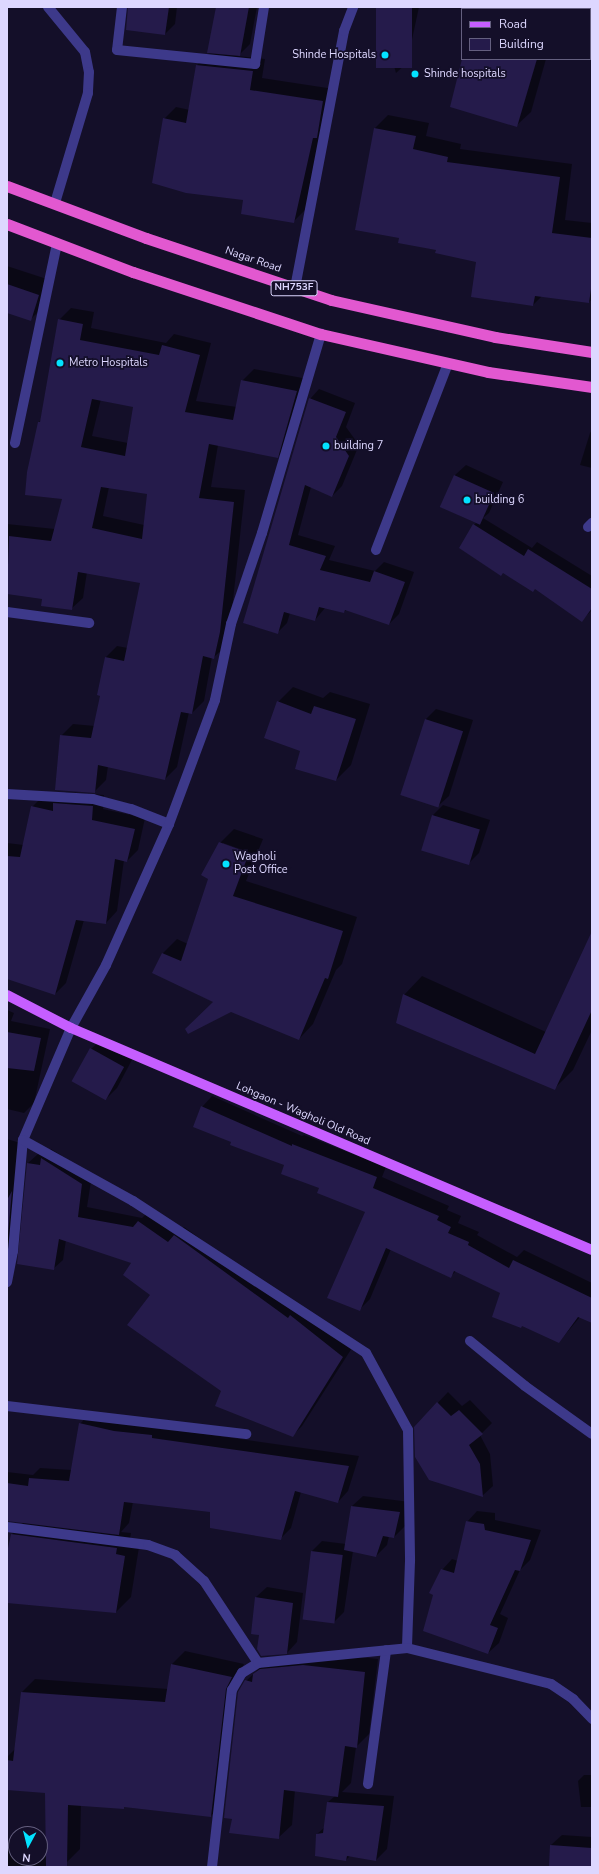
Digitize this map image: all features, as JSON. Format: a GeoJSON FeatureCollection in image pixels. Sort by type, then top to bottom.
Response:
{"type":"FeatureCollection","features":[{"type":"Feature","properties":{"kind":"highway","name":"Nagar Road"},"geometry":{"type":"LineString","coordinates":[[7,186],[146,238],[331,300],[495,337],[592,352]]}},
{"type":"Feature","properties":{"kind":"highway"},"geometry":{"type":"LineString","coordinates":[[7,224],[133,272],[321,334],[488,372],[592,387]]}},
{"type":"Feature","properties":{"kind":"main road","name":"Lohgaon - Wagholi Old Road"},"geometry":{"type":"LineString","coordinates":[[7,995],[71,1028],[592,1250]]}},
{"type":"Feature","properties":{"kind":"street"},"geometry":{"type":"LineString","coordinates":[[48,7],[84,52],[89,72],[88,93],[55,203]]}},
{"type":"Feature","properties":{"kind":"street"},"geometry":{"type":"LineString","coordinates":[[122,7],[117,50],[255,64],[264,7]]}},
{"type":"Feature","properties":{"kind":"street"},"geometry":{"type":"LineString","coordinates":[[294,288],[344,31],[353,7]]}},
{"type":"Feature","properties":{"kind":"street"},"geometry":{"type":"LineString","coordinates":[[15,443],[57,243]]}},
{"type":"Feature","properties":{"kind":"street"},"geometry":{"type":"LineString","coordinates":[[7,1282],[13,1251],[11,1222],[23,1140],[71,1028],[106,965],[169,824],[215,700],[231,624],[262,533],[321,334]]}},
{"type":"Feature","properties":{"kind":"street"},"geometry":{"type":"LineString","coordinates":[[376,550],[448,363]]}},
{"type":"Feature","properties":{"kind":"street"},"geometry":{"type":"LineString","coordinates":[[7,612],[89,623]]}},
{"type":"Feature","properties":{"kind":"street"},"geometry":{"type":"LineString","coordinates":[[7,794],[93,799],[131,809],[169,824]]}},
{"type":"Feature","properties":{"kind":"street"},"geometry":{"type":"LineString","coordinates":[[23,1140],[133,1201],[366,1353],[408,1430],[410,1561],[407,1648]]}},
{"type":"Feature","properties":{"kind":"street"},"geometry":{"type":"LineString","coordinates":[[470,1342],[525,1386],[592,1434]]}},
{"type":"Feature","properties":{"kind":"street"},"geometry":{"type":"LineString","coordinates":[[7,1406],[246,1434]]}},
{"type":"Feature","properties":{"kind":"street"},"geometry":{"type":"LineString","coordinates":[[7,1527],[148,1545],[175,1556],[204,1581],[258,1663]]}},
{"type":"Feature","properties":{"kind":"street"},"geometry":{"type":"LineString","coordinates":[[212,1867],[232,1690],[242,1673],[258,1663],[407,1648],[551,1684],[573,1699],[592,1719]]}},
{"type":"Feature","properties":{"kind":"street"},"geometry":{"type":"LineString","coordinates":[[368,1784],[386,1650]]}},
{"type":"Feature","properties":{"kind":"building"},"geometry":{"type":"Polygon","coordinates":[[[128,7],[169,7],[165,35],[126,30],[128,7]]]}},
{"type":"Feature","properties":{"kind":"building"},"geometry":{"type":"Polygon","coordinates":[[[216,7],[249,7],[240,56],[207,53],[216,7]]]}},
{"type":"Feature","properties":{"kind":"building"},"geometry":{"type":"Polygon","coordinates":[[[376,7],[412,7],[412,68],[376,68],[376,7]]]}},
{"type":"Feature","properties":{"kind":"building"},"geometry":{"type":"Polygon","coordinates":[[[462,60],[537,60],[517,127],[450,107],[462,60]]]}},
{"type":"Feature","properties":{"kind":"building"},"geometry":{"type":"Polygon","coordinates":[[[196,65],[253,71],[250,90],[323,101],[317,138],[313,138],[294,223],[241,214],[243,200],[186,193],[152,183],[163,118],[186,123],[196,65]]]}},
{"type":"Feature","properties":{"kind":"building"},"geometry":{"type":"Polygon","coordinates":[[[374,128],[416,136],[413,149],[448,157],[447,162],[560,177],[552,233],[592,238],[592,282],[589,303],[535,296],[533,306],[471,297],[476,262],[435,253],[436,250],[398,243],[399,238],[355,230],[374,128]]]}},
{"type":"Feature","properties":{"kind":"building"},"geometry":{"type":"Polygon","coordinates":[[[7,284],[39,295],[31,321],[7,313],[7,284]]]}},
{"type":"Feature","properties":{"kind":"building"},"geometry":{"type":"Polygon","coordinates":[[[58,319],[83,324],[80,340],[159,355],[162,345],[200,355],[185,412],[233,420],[241,380],[297,391],[278,458],[209,444],[199,498],[234,502],[220,632],[214,659],[203,656],[192,714],[181,712],[165,780],[98,765],[95,793],[55,790],[60,735],[91,738],[100,696],[97,695],[105,657],[124,661],[140,583],[78,572],[72,610],[41,606],[42,599],[7,594],[9,536],[51,541],[62,499],[25,495],[27,472],[38,422],[40,422],[58,319]],[[92,399],[81,447],[125,456],[133,407],[92,399]],[[101,487],[92,528],[142,539],[147,494],[101,487]]]}},
{"type":"Feature","properties":{"kind":"building"},"geometry":{"type":"Polygon","coordinates":[[[309,398],[346,412],[336,437],[349,456],[332,497],[305,485],[289,545],[326,556],[320,570],[370,582],[374,571],[405,582],[389,625],[345,610],[344,613],[319,607],[315,621],[284,612],[278,634],[243,623],[309,398]]]}},
{"type":"Feature","properties":{"kind":"building","name":"building 6"},"geometry":{"type":"Polygon","coordinates":[[[454,475],[494,493],[480,525],[440,507],[454,475]]]}},
{"type":"Feature","properties":{"kind":"building"},"geometry":{"type":"Polygon","coordinates":[[[473,524],[524,556],[528,549],[592,589],[592,608],[582,622],[535,589],[533,592],[503,573],[501,576],[459,548],[473,524]]]}},
{"type":"Feature","properties":{"kind":"building"},"geometry":{"type":"Polygon","coordinates":[[[277,701],[311,714],[314,706],[356,719],[336,781],[295,769],[300,751],[264,738],[277,701]]]}},
{"type":"Feature","properties":{"kind":"building"},"geometry":{"type":"Polygon","coordinates":[[[425,719],[463,731],[438,807],[400,795],[425,719]]]}},
{"type":"Feature","properties":{"kind":"building"},"geometry":{"type":"Polygon","coordinates":[[[53,803],[93,806],[92,820],[135,829],[127,862],[115,859],[106,924],[76,920],[55,995],[7,979],[7,856],[20,857],[31,806],[53,811],[53,803]]]}},
{"type":"Feature","properties":{"kind":"building"},"geometry":{"type":"Polygon","coordinates":[[[432,815],[480,830],[469,865],[421,850],[432,815]]]}},
{"type":"Feature","properties":{"kind":"building"},"geometry":{"type":"Polygon","coordinates":[[[219,842],[249,853],[233,896],[343,931],[328,979],[325,978],[299,1040],[231,1012],[188,1034],[185,1029],[213,1002],[152,973],[162,953],[181,961],[208,879],[201,875],[219,842]]]}},
{"type":"Feature","properties":{"kind":"building"},"geometry":{"type":"Polygon","coordinates":[[[592,931],[592,1010],[555,1090],[396,1023],[403,994],[535,1054],[592,931]]]}},
{"type":"Feature","properties":{"kind":"building"},"geometry":{"type":"Polygon","coordinates":[[[7,1032],[41,1038],[34,1071],[7,1068],[7,1032]]]}},
{"type":"Feature","properties":{"kind":"building"},"geometry":{"type":"Polygon","coordinates":[[[90,1048],[124,1067],[106,1100],[72,1081],[90,1048]]]}},
{"type":"Feature","properties":{"kind":"building"},"geometry":{"type":"Polygon","coordinates":[[[201,1106],[292,1146],[292,1144],[377,1177],[373,1188],[439,1216],[437,1220],[451,1227],[448,1233],[469,1242],[468,1245],[509,1268],[513,1260],[592,1298],[592,1323],[578,1317],[559,1343],[522,1326],[521,1328],[492,1317],[500,1293],[454,1271],[451,1278],[386,1248],[360,1311],[327,1298],[365,1212],[317,1193],[319,1188],[281,1174],[284,1165],[230,1145],[231,1142],[193,1127],[201,1106]]]}},
{"type":"Feature","properties":{"kind":"building"},"geometry":{"type":"Polygon","coordinates":[[[41,1158],[82,1184],[78,1217],[133,1227],[138,1221],[168,1242],[174,1235],[288,1318],[290,1315],[343,1357],[293,1437],[215,1406],[221,1391],[127,1325],[150,1295],[123,1275],[131,1263],[59,1239],[54,1270],[17,1264],[27,1163],[40,1165],[41,1158]]]}},
{"type":"Feature","properties":{"kind":"building"},"geometry":{"type":"Polygon","coordinates":[[[12,1191],[7,1245],[7,1200],[12,1191]]]}},
{"type":"Feature","properties":{"kind":"building"},"geometry":{"type":"Polygon","coordinates":[[[437,1402],[451,1416],[459,1410],[483,1434],[469,1445],[480,1464],[483,1497],[429,1480],[415,1457],[414,1427],[437,1402]]]}},
{"type":"Feature","properties":{"kind":"building"},"geometry":{"type":"Polygon","coordinates":[[[79,1423],[114,1431],[152,1435],[152,1438],[349,1466],[338,1503],[295,1491],[281,1540],[210,1528],[210,1512],[124,1502],[119,1535],[7,1521],[7,1483],[28,1486],[29,1478],[69,1481],[79,1423]]]}},
{"type":"Feature","properties":{"kind":"building"},"geometry":{"type":"Polygon","coordinates":[[[351,1506],[400,1512],[394,1538],[383,1536],[376,1557],[344,1550],[351,1506]]]}},
{"type":"Feature","properties":{"kind":"building"},"geometry":{"type":"Polygon","coordinates":[[[466,1521],[484,1524],[485,1530],[531,1540],[520,1571],[515,1570],[490,1625],[498,1628],[488,1654],[423,1631],[433,1595],[429,1593],[441,1569],[454,1573],[466,1521]]]}},
{"type":"Feature","properties":{"kind":"building"},"geometry":{"type":"Polygon","coordinates":[[[11,1534],[117,1548],[116,1554],[125,1556],[116,1613],[7,1603],[7,1553],[11,1534]]]}},
{"type":"Feature","properties":{"kind":"building"},"geometry":{"type":"Polygon","coordinates":[[[311,1551],[343,1555],[334,1623],[303,1619],[311,1551]]]}},
{"type":"Feature","properties":{"kind":"building"},"geometry":{"type":"Polygon","coordinates":[[[255,1597],[293,1603],[287,1654],[261,1656],[257,1649],[259,1635],[251,1634],[255,1597]]]}},
{"type":"Feature","properties":{"kind":"building"},"geometry":{"type":"Polygon","coordinates":[[[171,1664],[232,1677],[226,1689],[211,1817],[124,1807],[124,1809],[68,1805],[67,1867],[46,1867],[48,1866],[48,1826],[45,1826],[45,1793],[7,1790],[7,1760],[13,1761],[21,1692],[165,1702],[171,1664]]]}},
{"type":"Feature","properties":{"kind":"building"},"geometry":{"type":"Polygon","coordinates":[[[303,1665],[365,1672],[357,1748],[345,1746],[338,1797],[284,1790],[279,1839],[229,1833],[232,1819],[224,1818],[238,1692],[245,1680],[252,1682],[253,1674],[260,1669],[303,1665]]]}},
{"type":"Feature","properties":{"kind":"building"},"geometry":{"type":"Polygon","coordinates":[[[327,1802],[384,1806],[376,1861],[347,1856],[346,1861],[315,1856],[316,1834],[323,1833],[327,1802]]]}},
{"type":"Feature","properties":{"kind":"building"},"geometry":{"type":"Polygon","coordinates":[[[550,1845],[592,1848],[592,1867],[549,1867],[550,1845]]]}},
{"type":"Feature","properties":{"kind":"place","name":"Shinde Hospitals"},"geometry":{"type":"Point","coordinates":[385,55]}},
{"type":"Feature","properties":{"kind":"place","name":"Shinde hospitals"},"geometry":{"type":"Point","coordinates":[415,74]}},
{"type":"Feature","properties":{"kind":"place","name":"Metro Hospitals"},"geometry":{"type":"Point","coordinates":[60,363]}},
{"type":"Feature","properties":{"kind":"place","name":"building 7"},"geometry":{"type":"Point","coordinates":[326,446]}},
{"type":"Feature","properties":{"kind":"place","name":"building 6"},"geometry":{"type":"Point","coordinates":[467,500]}},
{"type":"Feature","properties":{"kind":"place","name":"Wagholi Post Office"},"geometry":{"type":"Point","coordinates":[226,864]}}]}
